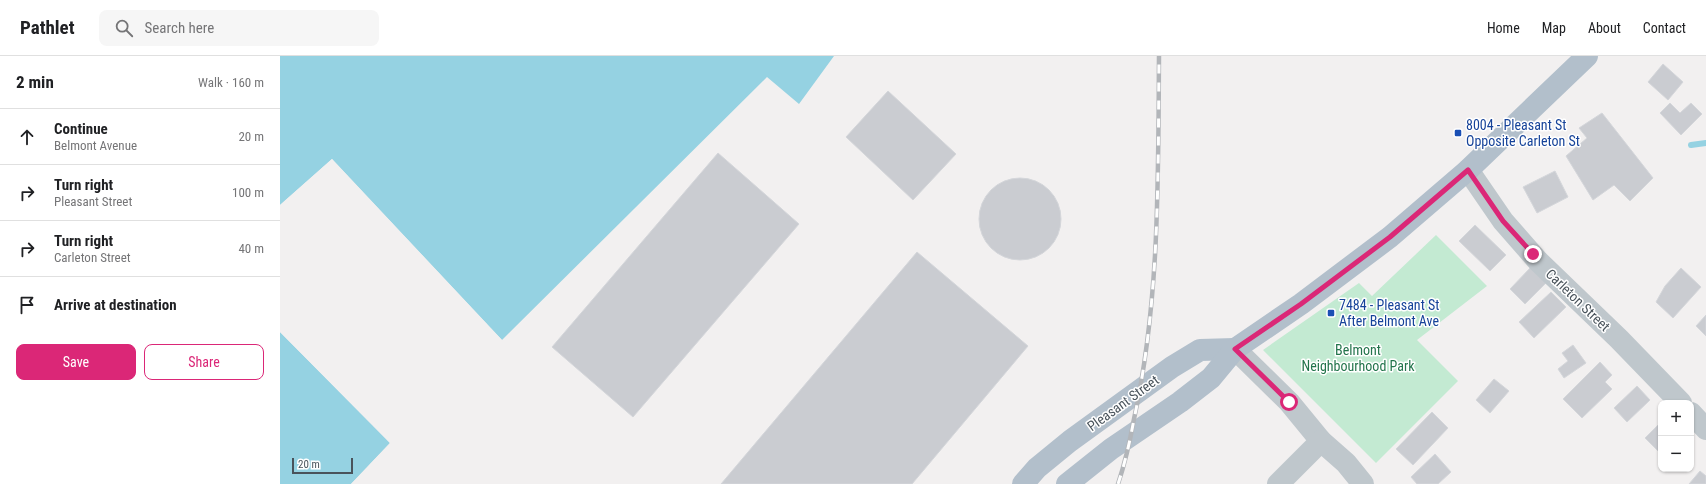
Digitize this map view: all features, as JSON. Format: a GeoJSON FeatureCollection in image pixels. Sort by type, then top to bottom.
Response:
{"type":"FeatureCollection","features":[{"type":"Feature","properties":{"kind":"main road"},"geometry":{"type":"LineString","coordinates":[[1067,484],[1111,449],[1180,402],[1211,378],[1235,349],[1301,304],[1390,237],[1468,170],[1587,56]]}},
{"type":"Feature","properties":{"kind":"main road","name":"Pleasant Street"},"geometry":{"type":"LineString","coordinates":[[1024,484],[1038,468],[1070,441],[1172,367],[1200,350],[1235,349]]}},
{"type":"Feature","properties":{"kind":"street","name":"Carleton Street"},"geometry":{"type":"LineString","coordinates":[[1468,170],[1503,221],[1538,261],[1619,339],[1678,400]]}},
{"type":"Feature","properties":{"kind":"street"},"geometry":{"type":"LineString","coordinates":[[1235,349],[1289,402],[1321,441],[1346,463],[1363,484]]}},
{"type":"Feature","properties":{"kind":"street"},"geometry":{"type":"LineString","coordinates":[[1694,416],[1706,429]]}},
{"type":"Feature","properties":{"kind":"street"},"geometry":{"type":"LineString","coordinates":[[1278,484],[1321,441]]}},
{"type":"Feature","properties":{"kind":"green space","name":"Belmont Neighbourhood Park"},"geometry":{"type":"Polygon","coordinates":[[[1436,235],[1487,286],[1417,340],[1458,381],[1376,463],[1263,350],[1359,283],[1372,296],[1436,235]]]}},
{"type":"Feature","properties":{"kind":"water"},"geometry":{"type":"Polygon","coordinates":[[[280,56],[834,56],[799,104],[767,77],[502,340],[332,159],[280,205],[280,56]]]}},
{"type":"Feature","properties":{"kind":"water"},"geometry":{"type":"Polygon","coordinates":[[[280,332],[390,443],[351,484],[280,484],[280,332]]]}},
{"type":"Feature","properties":{"kind":"pier"},"geometry":{"type":"Polygon","coordinates":[[[332,159],[503,341],[501,341],[332,162],[280,207],[280,205],[332,159]]]}},
{"type":"Feature","properties":{"kind":"pier"},"geometry":{"type":"Polygon","coordinates":[[[280,330],[392,442],[354,484],[351,484],[390,443],[280,332],[280,330]]]}},
{"type":"Feature","properties":{"kind":"building"},"geometry":{"type":"Polygon","coordinates":[[[1663,64],[1683,82],[1668,100],[1648,82],[1663,64]]]}},
{"type":"Feature","properties":{"kind":"building"},"geometry":{"type":"Polygon","coordinates":[[[888,91],[956,154],[913,200],[846,137],[888,91]]]}},
{"type":"Feature","properties":{"kind":"building"},"geometry":{"type":"Polygon","coordinates":[[[1670,103],[1680,113],[1691,103],[1702,114],[1681,135],[1660,113],[1670,103]]]}},
{"type":"Feature","properties":{"kind":"building"},"geometry":{"type":"Polygon","coordinates":[[[1602,113],[1653,178],[1630,201],[1614,185],[1593,200],[1566,156],[1587,138],[1579,128],[1602,113]]]}},
{"type":"Feature","properties":{"kind":"building"},"geometry":{"type":"Polygon","coordinates":[[[718,153],[799,224],[633,417],[552,347],[718,153]]]}},
{"type":"Feature","properties":{"kind":"building"},"geometry":{"type":"Polygon","coordinates":[[[1555,171],[1568,197],[1537,213],[1523,187],[1555,171]]]}},
{"type":"Feature","properties":{"kind":"building"},"geometry":{"type":"Polygon","coordinates":[[[1020,178],[1036,181],[1049,190],[1058,203],[1061,219],[1058,235],[1049,248],[1036,257],[1020,260],[1004,257],[991,248],[982,235],[979,219],[982,203],[991,190],[1004,181],[1020,178]]]}},
{"type":"Feature","properties":{"kind":"building"},"geometry":{"type":"Polygon","coordinates":[[[1475,225],[1506,255],[1490,271],[1459,241],[1475,225]]]}},
{"type":"Feature","properties":{"kind":"building"},"geometry":{"type":"Polygon","coordinates":[[[917,252],[1028,346],[912,484],[721,484],[917,252]]]}},
{"type":"Feature","properties":{"kind":"building"},"geometry":{"type":"Polygon","coordinates":[[[1531,267],[1547,282],[1525,304],[1510,289],[1531,267]]]}},
{"type":"Feature","properties":{"kind":"building"},"geometry":{"type":"Polygon","coordinates":[[[1681,268],[1701,287],[1673,318],[1656,302],[1665,286],[1681,268]]]}},
{"type":"Feature","properties":{"kind":"building"},"geometry":{"type":"Polygon","coordinates":[[[1551,292],[1566,307],[1534,338],[1519,322],[1551,292]]]}},
{"type":"Feature","properties":{"kind":"building"},"geometry":{"type":"Polygon","coordinates":[[[1706,315],[1706,336],[1696,326],[1706,315]]]}},
{"type":"Feature","properties":{"kind":"building"},"geometry":{"type":"Polygon","coordinates":[[[1573,345],[1586,363],[1564,378],[1558,369],[1568,361],[1562,353],[1573,345]]]}},
{"type":"Feature","properties":{"kind":"building"},"geometry":{"type":"Polygon","coordinates":[[[1600,362],[1612,375],[1605,382],[1612,389],[1582,418],[1563,399],[1600,362]]]}},
{"type":"Feature","properties":{"kind":"building"},"geometry":{"type":"Polygon","coordinates":[[[1494,379],[1509,391],[1490,413],[1476,400],[1494,379]]]}},
{"type":"Feature","properties":{"kind":"building"},"geometry":{"type":"Polygon","coordinates":[[[1637,386],[1650,400],[1627,422],[1614,408],[1637,386]]]}},
{"type":"Feature","properties":{"kind":"building"},"geometry":{"type":"Polygon","coordinates":[[[1432,412],[1448,428],[1413,465],[1396,449],[1432,412]]]}},
{"type":"Feature","properties":{"kind":"building"},"geometry":{"type":"Polygon","coordinates":[[[1658,425],[1658,451],[1645,438],[1658,425]]]}},
{"type":"Feature","properties":{"kind":"building"},"geometry":{"type":"Polygon","coordinates":[[[1435,454],[1451,472],[1438,484],[1417,484],[1411,477],[1435,454]]]}},
{"type":"Feature","properties":{"kind":"building"},"geometry":{"type":"Polygon","coordinates":[[[1700,471],[1706,476],[1706,484],[1689,484],[1700,471]]]}},
{"type":"Feature","properties":{"kind":"waterway"},"geometry":{"type":"LineString","coordinates":[[1691,145],[1706,143]]}},
{"type":"Feature","properties":{"kind":"railway"},"geometry":{"type":"LineString","coordinates":[[1118,484],[1129,444],[1149,329],[1158,193],[1159,56]]}},
{"type":"Feature","properties":{"kind":"place","name":"8004 - Pleasant St Opposite Carleton St"},"geometry":{"type":"Point","coordinates":[1458,133]}},
{"type":"Feature","properties":{"kind":"place","name":"7484 - Pleasant St After Belmont Ave"},"geometry":{"type":"Point","coordinates":[1331,313]}},
{"type":"Feature","properties":{"kind":"route"},"geometry":{"type":"LineString","coordinates":[[1289,402],[1235,349],[1301,304],[1390,237],[1468,170],[1503,221],[1533,254]]}}]}
